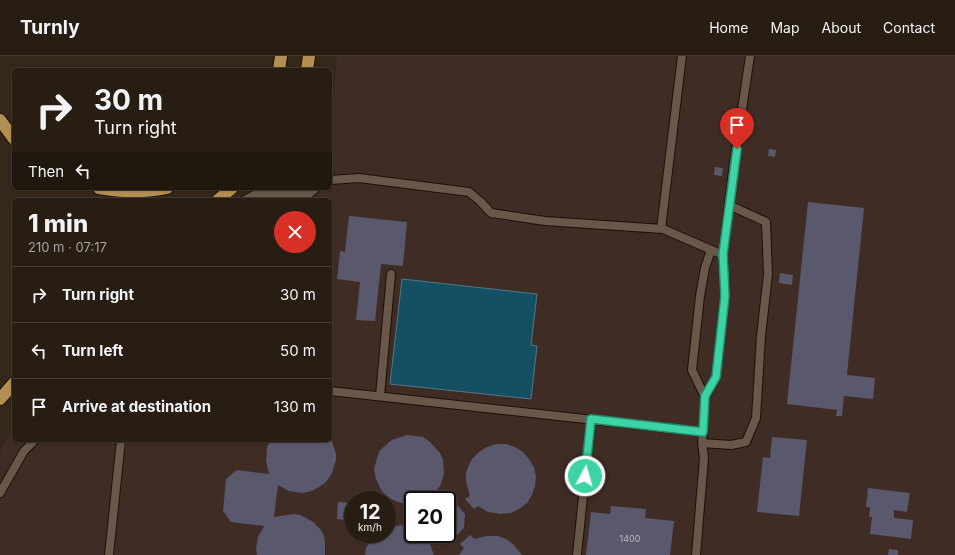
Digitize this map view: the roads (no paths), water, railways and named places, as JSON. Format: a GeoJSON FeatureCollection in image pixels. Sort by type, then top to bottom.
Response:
{"type":"FeatureCollection","features":[{"type":"Feature","properties":{"kind":"highway"},"geometry":{"type":"LineString","coordinates":[[279,68],[281,56]]}},
{"type":"Feature","properties":{"kind":"highway"},"geometry":{"type":"LineString","coordinates":[[307,68],[309,56]]}},
{"type":"Feature","properties":{"kind":"highway"},"geometry":{"type":"LineString","coordinates":[[0,120],[12,136]]}},
{"type":"Feature","properties":{"kind":"highway"},"geometry":{"type":"LineString","coordinates":[[112,190],[126,192],[159,190]]}},
{"type":"Feature","properties":{"kind":"highway"},"geometry":{"type":"LineString","coordinates":[[220,198],[230,190]]}},
{"type":"Feature","properties":{"kind":"highway"},"geometry":{"type":"LineString","coordinates":[[0,399],[12,385]]}},
{"type":"Feature","properties":{"kind":"lane"},"geometry":{"type":"LineString","coordinates":[[662,229],[682,56]]}},
{"type":"Feature","properties":{"kind":"lane"},"geometry":{"type":"LineString","coordinates":[[696,555],[704,458],[702,443],[705,396],[716,377],[725,296],[723,254],[750,56]]}},
{"type":"Feature","properties":{"kind":"lane"},"geometry":{"type":"LineString","coordinates":[[332,180],[359,178],[469,192],[491,213],[538,220],[662,229],[723,254]]}},
{"type":"Feature","properties":{"kind":"lane"},"geometry":{"type":"LineString","coordinates":[[249,198],[256,194],[310,194],[314,190]]}},
{"type":"Feature","properties":{"kind":"lane"},"geometry":{"type":"LineString","coordinates":[[702,443],[731,445],[746,442],[756,418],[761,336],[768,274],[766,222],[729,205]]}},
{"type":"Feature","properties":{"kind":"lane"},"geometry":{"type":"LineString","coordinates":[[705,396],[692,370],[700,296],[705,268],[711,250]]}},
{"type":"Feature","properties":{"kind":"lane"},"geometry":{"type":"LineString","coordinates":[[380,396],[391,274]]}},
{"type":"Feature","properties":{"kind":"lane"},"geometry":{"type":"LineString","coordinates":[[332,391],[703,432]]}},
{"type":"Feature","properties":{"kind":"lane"},"geometry":{"type":"LineString","coordinates":[[577,555],[591,419]]}},
{"type":"Feature","properties":{"kind":"lane"},"geometry":{"type":"LineString","coordinates":[[0,493],[24,451],[33,442]]}},
{"type":"Feature","properties":{"kind":"lane"},"geometry":{"type":"LineString","coordinates":[[109,555],[121,442]]}},
{"type":"Feature","properties":{"kind":"water"},"geometry":{"type":"Polygon","coordinates":[[[402,279],[537,294],[531,345],[537,346],[531,399],[390,384],[402,279]]]}}]}
